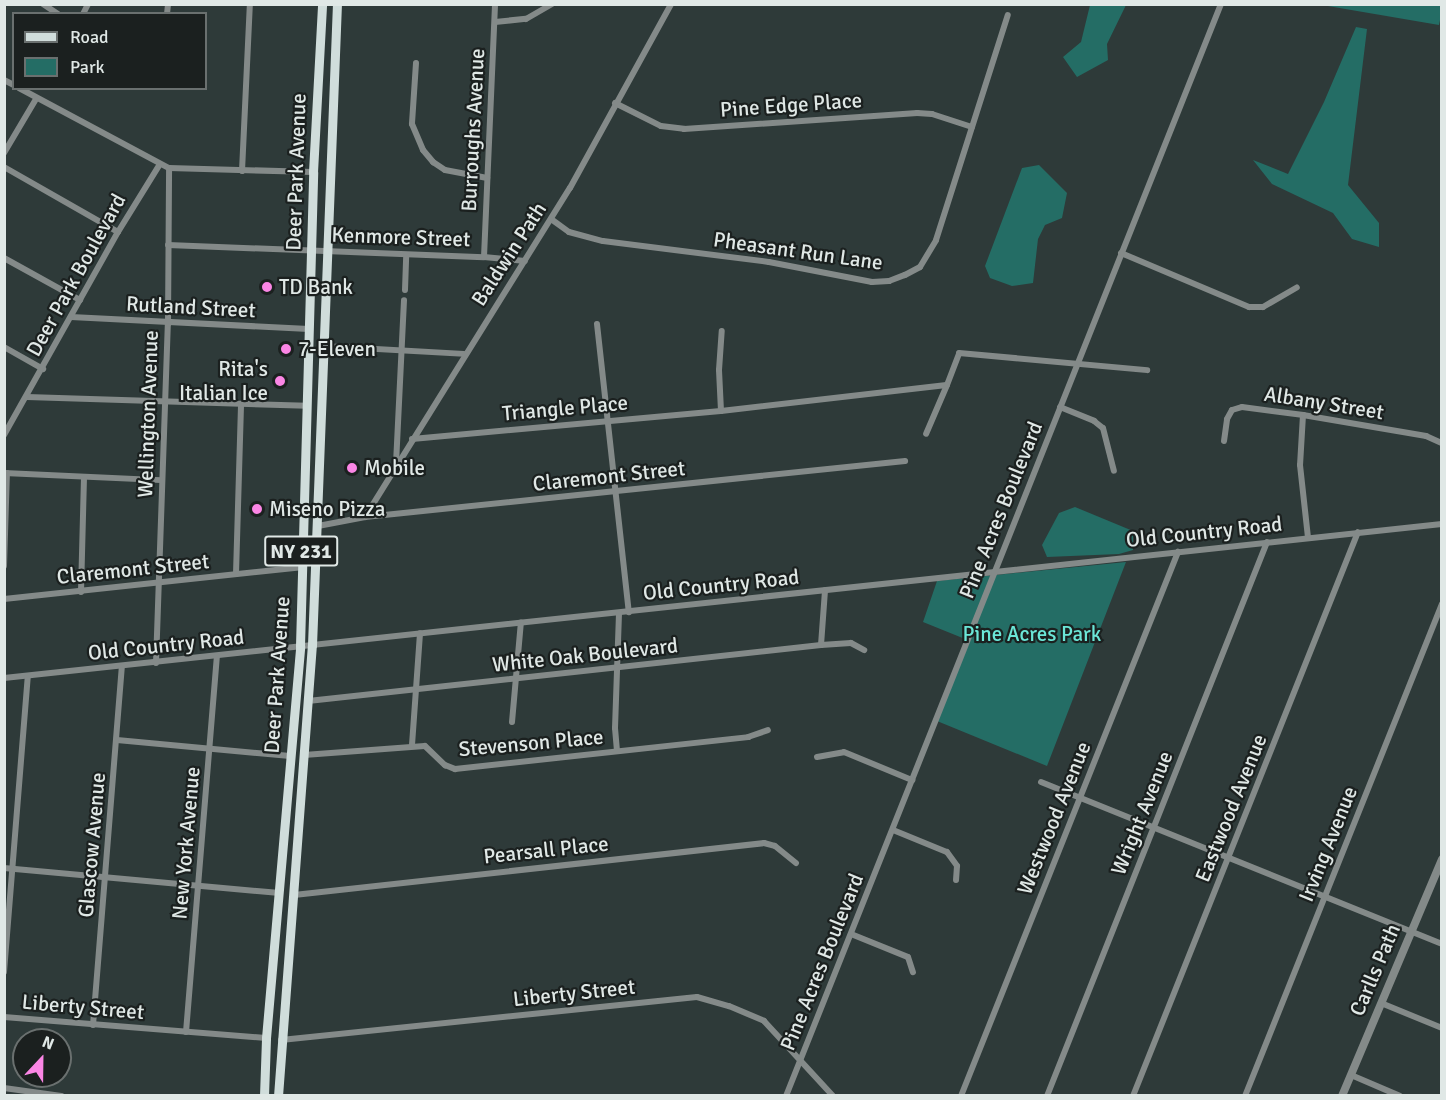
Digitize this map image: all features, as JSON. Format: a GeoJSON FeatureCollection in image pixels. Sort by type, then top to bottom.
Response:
{"type":"FeatureCollection","features":[{"type":"Feature","properties":{"kind":"main road","name":"Deer Park Avenue"},"geometry":{"type":"LineString","coordinates":[[264,1095],[266,1038],[300,646],[313,172],[322,4]]}},
{"type":"Feature","properties":{"kind":"main road","name":"Deer Park Avenue"},"geometry":{"type":"LineString","coordinates":[[278,1095],[312,645],[337,4]]}},
{"type":"Feature","properties":{"kind":"street"},"geometry":{"type":"LineString","coordinates":[[242,171],[250,4]]}},
{"type":"Feature","properties":{"kind":"street","name":"Burroughs Avenue"},"geometry":{"type":"LineString","coordinates":[[484,257],[495,4]]}},
{"type":"Feature","properties":{"kind":"street"},"geometry":{"type":"LineString","coordinates":[[495,22],[526,19],[552,4]]}},
{"type":"Feature","properties":{"kind":"street","name":"Baldwin Path"},"geometry":{"type":"LineString","coordinates":[[365,517],[464,354],[551,219],[671,4]]}},
{"type":"Feature","properties":{"kind":"street","name":"Pine Acres Boulevard"},"geometry":{"type":"LineString","coordinates":[[786,1095],[1221,4]]}},
{"type":"Feature","properties":{"kind":"street","name":"Pheasant Run Lane"},"geometry":{"type":"LineString","coordinates":[[551,219],[582,237],[769,262],[872,282],[889,281],[920,267],[929,255],[1008,15]]}},
{"type":"Feature","properties":{"kind":"street"},"geometry":{"type":"LineString","coordinates":[[416,63],[412,124],[423,150],[433,162],[446,171],[487,178]]}},
{"type":"Feature","properties":{"kind":"street"},"geometry":{"type":"LineString","coordinates":[[22,90],[169,168],[313,172]]}},
{"type":"Feature","properties":{"kind":"street"},"geometry":{"type":"LineString","coordinates":[[4,153],[36,99]]}},
{"type":"Feature","properties":{"kind":"street","name":"Pine Edge Place"},"geometry":{"type":"LineString","coordinates":[[615,103],[662,126],[684,129],[917,112],[932,114],[972,127]]}},
{"type":"Feature","properties":{"kind":"street","name":"Deer Park Boulevard"},"geometry":{"type":"LineString","coordinates":[[4,435],[118,232],[160,164]]}},
{"type":"Feature","properties":{"kind":"street"},"geometry":{"type":"LineString","coordinates":[[4,167],[118,232]]}},
{"type":"Feature","properties":{"kind":"street","name":"Wellington Avenue"},"geometry":{"type":"LineString","coordinates":[[156,663],[168,324],[169,168]]}},
{"type":"Feature","properties":{"kind":"street","name":"Kenmore Street"},"geometry":{"type":"LineString","coordinates":[[168,245],[484,257],[525,261]]}},
{"type":"Feature","properties":{"kind":"street"},"geometry":{"type":"LineString","coordinates":[[1121,254],[1249,307],[1263,307],[1297,287]]}},
{"type":"Feature","properties":{"kind":"street"},"geometry":{"type":"LineString","coordinates":[[405,290],[406,255]]}},
{"type":"Feature","properties":{"kind":"street"},"geometry":{"type":"LineString","coordinates":[[4,258],[80,300]]}},
{"type":"Feature","properties":{"kind":"street"},"geometry":{"type":"LineString","coordinates":[[396,465],[404,300]]}},
{"type":"Feature","properties":{"kind":"street","name":"Rutland Street"},"geometry":{"type":"LineString","coordinates":[[71,317],[168,324],[309,328]]}},
{"type":"Feature","properties":{"kind":"street"},"geometry":{"type":"LineString","coordinates":[[597,324],[629,612]]}},
{"type":"Feature","properties":{"kind":"street"},"geometry":{"type":"LineString","coordinates":[[721,411],[719,370],[722,331]]}},
{"type":"Feature","properties":{"kind":"street"},"geometry":{"type":"LineString","coordinates":[[323,346],[464,354]]}},
{"type":"Feature","properties":{"kind":"street"},"geometry":{"type":"LineString","coordinates":[[4,347],[43,369]]}},
{"type":"Feature","properties":{"kind":"street"},"geometry":{"type":"LineString","coordinates":[[926,434],[959,353],[1147,370]]}},
{"type":"Feature","properties":{"kind":"street","name":"Triangle Place"},"geometry":{"type":"LineString","coordinates":[[412,440],[721,411],[947,385]]}},
{"type":"Feature","properties":{"kind":"street"},"geometry":{"type":"LineString","coordinates":[[27,397],[307,406]]}},
{"type":"Feature","properties":{"kind":"street"},"geometry":{"type":"LineString","coordinates":[[236,574],[241,404]]}},
{"type":"Feature","properties":{"kind":"street"},"geometry":{"type":"LineString","coordinates":[[1060,407],[1094,421],[1103,428],[1114,471]]}},
{"type":"Feature","properties":{"kind":"street","name":"Albany Street"},"geometry":{"type":"LineString","coordinates":[[1224,441],[1227,418],[1232,410],[1242,407],[1303,414],[1426,436],[1442,443]]}},
{"type":"Feature","properties":{"kind":"street"},"geometry":{"type":"LineString","coordinates":[[1303,414],[1300,465],[1308,538]]}},
{"type":"Feature","properties":{"kind":"street","name":"Claremont Street"},"geometry":{"type":"LineString","coordinates":[[318,526],[365,517],[905,461]]}},
{"type":"Feature","properties":{"kind":"street"},"geometry":{"type":"LineString","coordinates":[[4,566],[6,473],[161,480]]}},
{"type":"Feature","properties":{"kind":"street"},"geometry":{"type":"LineString","coordinates":[[81,592],[84,477]]}},
{"type":"Feature","properties":{"kind":"street","name":"Old Country Road"},"geometry":{"type":"LineString","coordinates":[[4,678],[1442,524]]}},
{"type":"Feature","properties":{"kind":"street","name":"Eastwood Avenue"},"geometry":{"type":"LineString","coordinates":[[1133,1095],[1358,532]]}},
{"type":"Feature","properties":{"kind":"street","name":"Wright Avenue"},"geometry":{"type":"LineString","coordinates":[[1047,1095],[1267,542]]}},
{"type":"Feature","properties":{"kind":"street","name":"Westwood Avenue"},"geometry":{"type":"LineString","coordinates":[[960,1095],[1178,552]]}},
{"type":"Feature","properties":{"kind":"street","name":"Claremont Street"},"geometry":{"type":"LineString","coordinates":[[4,599],[301,567]]}},
{"type":"Feature","properties":{"kind":"street"},"geometry":{"type":"LineString","coordinates":[[821,645],[825,590]]}},
{"type":"Feature","properties":{"kind":"street","name":"Irving Avenue"},"geometry":{"type":"LineString","coordinates":[[1245,1095],[1442,604]]}},
{"type":"Feature","properties":{"kind":"street"},"geometry":{"type":"LineString","coordinates":[[617,751],[615,728],[619,613]]}},
{"type":"Feature","properties":{"kind":"street"},"geometry":{"type":"LineString","coordinates":[[512,722],[521,622]]}},
{"type":"Feature","properties":{"kind":"street"},"geometry":{"type":"LineString","coordinates":[[304,755],[412,744],[420,633]]}},
{"type":"Feature","properties":{"kind":"street","name":"White Oak Boulevard"},"geometry":{"type":"LineString","coordinates":[[308,701],[821,645],[851,643],[864,650]]}},
{"type":"Feature","properties":{"kind":"street","name":"New York Avenue"},"geometry":{"type":"LineString","coordinates":[[186,1032],[217,656]]}},
{"type":"Feature","properties":{"kind":"street","name":"Glascow Avenue"},"geometry":{"type":"LineString","coordinates":[[93,1025],[122,667]]}},
{"type":"Feature","properties":{"kind":"street"},"geometry":{"type":"LineString","coordinates":[[4,972],[28,676]]}},
{"type":"Feature","properties":{"kind":"street","name":"Stevenson Place"},"geometry":{"type":"LineString","coordinates":[[412,744],[425,746],[445,765],[455,769],[748,737],[768,730]]}},
{"type":"Feature","properties":{"kind":"street"},"geometry":{"type":"LineString","coordinates":[[117,740],[290,756]]}},
{"type":"Feature","properties":{"kind":"street"},"geometry":{"type":"LineString","coordinates":[[816,757],[844,752],[912,780]]}},
{"type":"Feature","properties":{"kind":"street"},"geometry":{"type":"LineString","coordinates":[[1041,782],[1442,944]]}},
{"type":"Feature","properties":{"kind":"street"},"geometry":{"type":"LineString","coordinates":[[893,830],[947,852],[957,866],[956,880]]}},
{"type":"Feature","properties":{"kind":"street","name":"Pearsall Place"},"geometry":{"type":"LineString","coordinates":[[294,895],[764,843],[775,846],[796,863]]}},
{"type":"Feature","properties":{"kind":"street","name":"Carlls Path"},"geometry":{"type":"LineString","coordinates":[[1342,1095],[1441,860]]}},
{"type":"Feature","properties":{"kind":"street"},"geometry":{"type":"LineString","coordinates":[[4,868],[278,893]]}},
{"type":"Feature","properties":{"kind":"street"},"geometry":{"type":"LineString","coordinates":[[851,934],[908,957],[913,972]]}},
{"type":"Feature","properties":{"kind":"street","name":"Liberty Street"},"geometry":{"type":"LineString","coordinates":[[281,1040],[697,997],[729,1006],[764,1021],[834,1095]]}},
{"type":"Feature","properties":{"kind":"street"},"geometry":{"type":"LineString","coordinates":[[1381,1003],[1442,1028]]}},
{"type":"Feature","properties":{"kind":"street","name":"Liberty Street"},"geometry":{"type":"LineString","coordinates":[[4,1017],[266,1038]]}},
{"type":"Feature","properties":{"kind":"street"},"geometry":{"type":"LineString","coordinates":[[1351,1075],[1400,1095]]}},
{"type":"Feature","properties":{"kind":"street"},"geometry":{"type":"LineString","coordinates":[[4,1088],[61,1095]]}},
{"type":"Feature","properties":{"kind":"green space"},"geometry":{"type":"Polygon","coordinates":[[[1090,5],[1126,5],[1107,44],[1108,60],[1077,77],[1063,57],[1081,42],[1090,5]]]}},
{"type":"Feature","properties":{"kind":"green space"},"geometry":{"type":"Polygon","coordinates":[[[1322,5],[1441,5],[1441,15],[1439,25],[1322,5]]]}},
{"type":"Feature","properties":{"kind":"green space"},"geometry":{"type":"Polygon","coordinates":[[[1356,27],[1367,29],[1348,185],[1379,223],[1379,247],[1352,239],[1333,213],[1272,184],[1253,160],[1288,174],[1324,102],[1356,27]]]}},
{"type":"Feature","properties":{"kind":"green space"},"geometry":{"type":"Polygon","coordinates":[[[1039,165],[1067,193],[1062,218],[1045,225],[1038,239],[1033,283],[1012,286],[990,278],[985,266],[1022,168],[1039,165]]]}},
{"type":"Feature","properties":{"kind":"green space"},"geometry":{"type":"Polygon","coordinates":[[[1075,507],[1133,531],[1133,550],[1119,554],[1047,557],[1042,545],[1059,513],[1075,507]]]}},
{"type":"Feature","properties":{"kind":"green space","name":"Pine Acres Park"},"geometry":{"type":"Polygon","coordinates":[[[1126,562],[1047,766],[937,721],[970,641],[923,622],[937,581],[1126,562]]]}},
{"type":"Feature","properties":{"kind":"place","name":"TD Bank"},"geometry":{"type":"Point","coordinates":[267,287]}},
{"type":"Feature","properties":{"kind":"place","name":"7-Eleven"},"geometry":{"type":"Point","coordinates":[286,349]}},
{"type":"Feature","properties":{"kind":"place","name":"Rita's Italian Ice"},"geometry":{"type":"Point","coordinates":[280,381]}},
{"type":"Feature","properties":{"kind":"place","name":"Mobile"},"geometry":{"type":"Point","coordinates":[352,468]}},
{"type":"Feature","properties":{"kind":"place","name":"Miseno Pizza"},"geometry":{"type":"Point","coordinates":[257,509]}}]}
